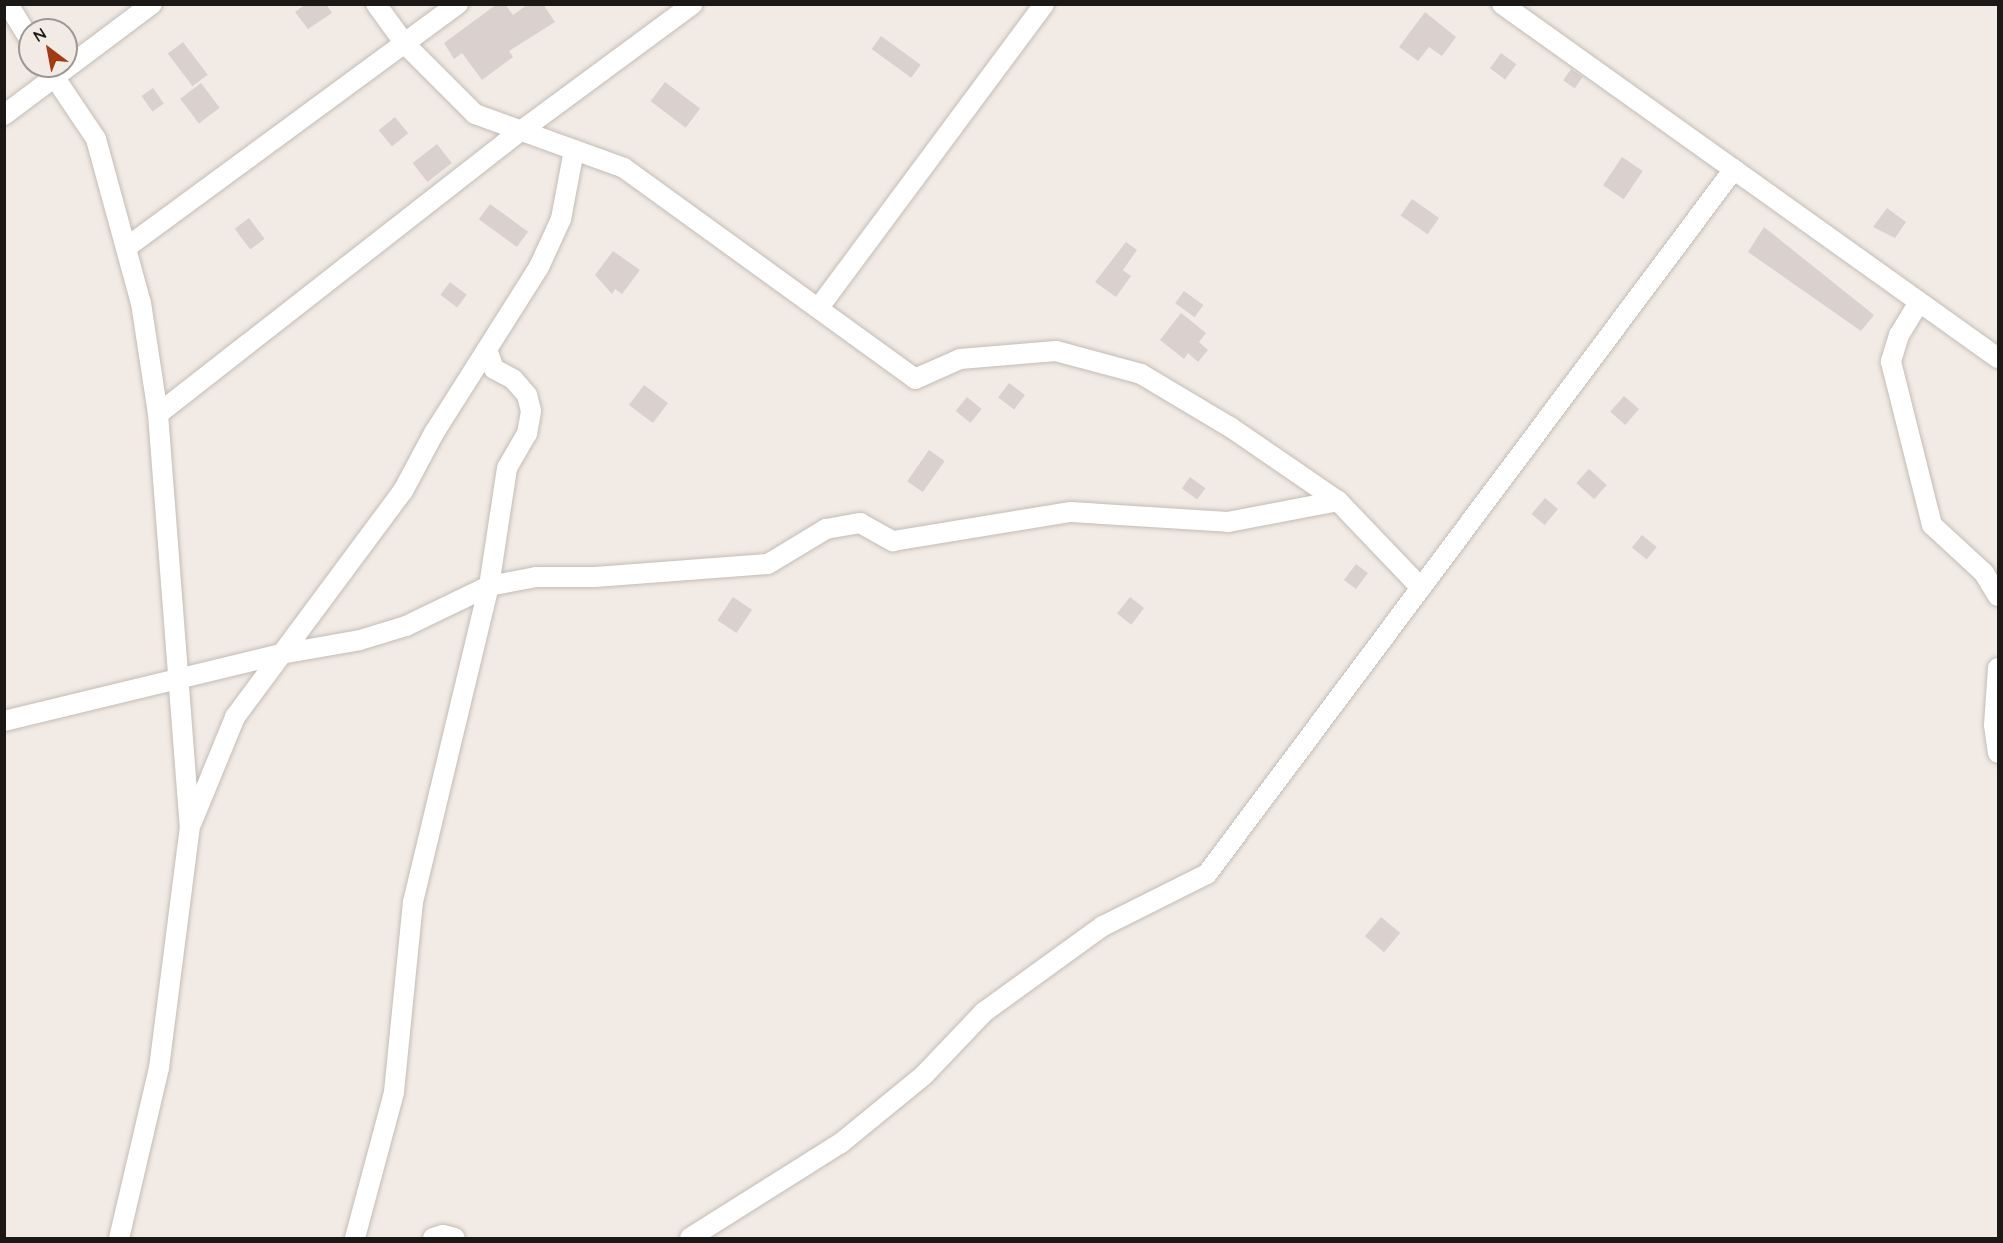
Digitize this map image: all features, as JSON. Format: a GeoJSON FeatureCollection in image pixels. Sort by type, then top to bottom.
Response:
{"type":"FeatureCollection","features":[{"type":"Feature","properties":{"kind":"street"},"geometry":{"type":"LineString","coordinates":[[8,4],[18,20]]}},
{"type":"Feature","properties":{"kind":"street"},"geometry":{"type":"LineString","coordinates":[[78,54],[152,4]]}},
{"type":"Feature","properties":{"kind":"street"},"geometry":{"type":"LineString","coordinates":[[376,4],[405,44],[475,114],[624,168],[820,306],[915,379],[960,359],[1056,351],[1141,374],[1230,427],[1338,501],[1421,588]]}},
{"type":"Feature","properties":{"kind":"street"},"geometry":{"type":"LineString","coordinates":[[127,247],[458,4]]}},
{"type":"Feature","properties":{"kind":"street"},"geometry":{"type":"LineString","coordinates":[[158,414],[522,130],[693,4]]}},
{"type":"Feature","properties":{"kind":"street"},"geometry":{"type":"LineString","coordinates":[[820,306],[1044,4]]}},
{"type":"Feature","properties":{"kind":"street"},"geometry":{"type":"LineString","coordinates":[[1502,4],[1998,358]]}},
{"type":"Feature","properties":{"kind":"street"},"geometry":{"type":"LineString","coordinates":[[4,115],[44,78]]}},
{"type":"Feature","properties":{"kind":"street"},"geometry":{"type":"LineString","coordinates":[[55,78],[96,139],[141,303],[158,414],[190,826],[159,1068],[119,1239]]}},
{"type":"Feature","properties":{"kind":"street"},"geometry":{"type":"LineString","coordinates":[[190,826],[235,717],[403,491],[434,433],[539,267],[561,219],[574,150]]}},
{"type":"Feature","properties":{"kind":"street"},"geometry":{"type":"LineString","coordinates":[[690,1239],[841,1143],[924,1075],[984,1012],[1103,926],[1207,874],[1734,169]]}},
{"type":"Feature","properties":{"kind":"street"},"geometry":{"type":"LineString","coordinates":[[1919,302],[1899,335],[1890,362],[1932,525],[1984,573],[1998,596]]}},
{"type":"Feature","properties":{"kind":"street"},"geometry":{"type":"LineString","coordinates":[[355,1239],[394,1092],[412,902],[489,586],[507,468],[527,434],[531,411],[527,395],[513,379],[494,369],[487,350]]}},
{"type":"Feature","properties":{"kind":"street"},"geometry":{"type":"LineString","coordinates":[[4,721],[281,654],[360,640],[406,626],[489,586],[536,577],[595,577],[768,564],[826,529],[860,523],[893,541],[1071,512],[1228,522],[1338,501]]}},
{"type":"Feature","properties":{"kind":"street"},"geometry":{"type":"LineString","coordinates":[[1998,668],[1994,725],[1998,753]]}},
{"type":"Feature","properties":{"kind":"street"},"geometry":{"type":"LineString","coordinates":[[433,1239],[443,1235],[455,1239]]}},
{"type":"Feature","properties":{"kind":"building"},"geometry":{"type":"Polygon","coordinates":[[[306,4],[326,4],[332,13],[308,29],[295,12],[306,4]]]}},
{"type":"Feature","properties":{"kind":"building"},"geometry":{"type":"Polygon","coordinates":[[[497,4],[505,4],[513,15],[528,4],[543,4],[555,22],[509,51],[513,57],[482,80],[462,53],[454,59],[444,43],[497,4]]]}},
{"type":"Feature","properties":{"kind":"building"},"geometry":{"type":"Polygon","coordinates":[[[1425,12],[1456,37],[1442,56],[1429,47],[1418,61],[1399,47],[1425,12]]]}},
{"type":"Feature","properties":{"kind":"building"},"geometry":{"type":"Polygon","coordinates":[[[881,36],[921,65],[911,78],[872,49],[881,36]]]}},
{"type":"Feature","properties":{"kind":"building"},"geometry":{"type":"Polygon","coordinates":[[[183,42],[208,75],[193,86],[168,53],[183,42]]]}},
{"type":"Feature","properties":{"kind":"building"},"geometry":{"type":"Polygon","coordinates":[[[1501,53],[1516,64],[1505,80],[1490,68],[1501,53]]]}},
{"type":"Feature","properties":{"kind":"building"},"geometry":{"type":"Polygon","coordinates":[[[1571,69],[1583,77],[1575,88],[1563,81],[1571,69]]]}},
{"type":"Feature","properties":{"kind":"building"},"geometry":{"type":"Polygon","coordinates":[[[665,82],[700,108],[686,128],[651,101],[665,82]]]}},
{"type":"Feature","properties":{"kind":"building"},"geometry":{"type":"Polygon","coordinates":[[[201,83],[220,108],[199,123],[180,99],[201,83]]]}},
{"type":"Feature","properties":{"kind":"building"},"geometry":{"type":"Polygon","coordinates":[[[153,88],[164,104],[152,112],[142,96],[153,88]]]}},
{"type":"Feature","properties":{"kind":"building"},"geometry":{"type":"Polygon","coordinates":[[[395,117],[408,133],[392,147],[379,130],[395,117]]]}},
{"type":"Feature","properties":{"kind":"building"},"geometry":{"type":"Polygon","coordinates":[[[437,144],[452,163],[427,182],[413,163],[437,144]]]}},
{"type":"Feature","properties":{"kind":"building"},"geometry":{"type":"Polygon","coordinates":[[[1622,157],[1643,171],[1624,199],[1603,185],[1622,157]]]}},
{"type":"Feature","properties":{"kind":"building"},"geometry":{"type":"Polygon","coordinates":[[[1412,199],[1439,218],[1428,234],[1401,215],[1412,199]]]}},
{"type":"Feature","properties":{"kind":"building"},"geometry":{"type":"Polygon","coordinates":[[[490,204],[528,232],[517,247],[479,219],[490,204]]]}},
{"type":"Feature","properties":{"kind":"building"},"geometry":{"type":"Polygon","coordinates":[[[1887,208],[1906,222],[1895,238],[1873,227],[1887,208]]]}},
{"type":"Feature","properties":{"kind":"building"},"geometry":{"type":"Polygon","coordinates":[[[249,218],[265,239],[250,250],[235,229],[249,218]]]}},
{"type":"Feature","properties":{"kind":"building"},"geometry":{"type":"Polygon","coordinates":[[[1764,227],[1874,315],[1861,331],[1748,252],[1764,227]]]}},
{"type":"Feature","properties":{"kind":"building"},"geometry":{"type":"Polygon","coordinates":[[[1126,242],[1137,250],[1123,270],[1131,276],[1116,297],[1095,282],[1126,242]]]}},
{"type":"Feature","properties":{"kind":"building"},"geometry":{"type":"Polygon","coordinates":[[[613,251],[640,270],[622,294],[615,289],[612,294],[595,275],[613,251]]]}},
{"type":"Feature","properties":{"kind":"building"},"geometry":{"type":"Polygon","coordinates":[[[450,282],[467,295],[457,307],[440,295],[450,282]]]}},
{"type":"Feature","properties":{"kind":"building"},"geometry":{"type":"Polygon","coordinates":[[[1184,291],[1203,305],[1195,317],[1175,303],[1184,291]]]}},
{"type":"Feature","properties":{"kind":"building"},"geometry":{"type":"Polygon","coordinates":[[[1181,313],[1206,333],[1199,342],[1208,350],[1198,362],[1188,353],[1184,359],[1160,340],[1181,313]]]}},
{"type":"Feature","properties":{"kind":"building"},"geometry":{"type":"Polygon","coordinates":[[[1009,383],[1025,395],[1014,409],[998,397],[1009,383]]]}},
{"type":"Feature","properties":{"kind":"building"},"geometry":{"type":"Polygon","coordinates":[[[644,385],[668,403],[653,423],[629,405],[644,385]]]}},
{"type":"Feature","properties":{"kind":"building"},"geometry":{"type":"Polygon","coordinates":[[[1624,396],[1639,409],[1625,425],[1610,412],[1624,396]]]}},
{"type":"Feature","properties":{"kind":"building"},"geometry":{"type":"Polygon","coordinates":[[[967,397],[982,409],[970,423],[956,411],[967,397]]]}},
{"type":"Feature","properties":{"kind":"building"},"geometry":{"type":"Polygon","coordinates":[[[929,450],[945,461],[923,492],[907,481],[929,450]]]}},
{"type":"Feature","properties":{"kind":"building"},"geometry":{"type":"Polygon","coordinates":[[[1589,469],[1607,485],[1594,499],[1576,483],[1589,469]]]}},
{"type":"Feature","properties":{"kind":"building"},"geometry":{"type":"Polygon","coordinates":[[[1190,477],[1205,488],[1197,499],[1182,488],[1190,477]]]}},
{"type":"Feature","properties":{"kind":"building"},"geometry":{"type":"Polygon","coordinates":[[[1545,498],[1558,509],[1545,525],[1532,514],[1545,498]]]}},
{"type":"Feature","properties":{"kind":"building"},"geometry":{"type":"Polygon","coordinates":[[[1642,535],[1657,547],[1647,559],[1632,547],[1642,535]]]}},
{"type":"Feature","properties":{"kind":"building"},"geometry":{"type":"Polygon","coordinates":[[[1356,564],[1368,573],[1356,589],[1344,580],[1356,564]]]}},
{"type":"Feature","properties":{"kind":"building"},"geometry":{"type":"Polygon","coordinates":[[[733,597],[752,610],[736,633],[717,620],[733,597]]]}},
{"type":"Feature","properties":{"kind":"building"},"geometry":{"type":"Polygon","coordinates":[[[1130,597],[1144,608],[1131,625],[1117,614],[1130,597]]]}},
{"type":"Feature","properties":{"kind":"building"},"geometry":{"type":"Polygon","coordinates":[[[1381,917],[1400,933],[1384,952],[1365,936],[1381,917]]]}}]}
